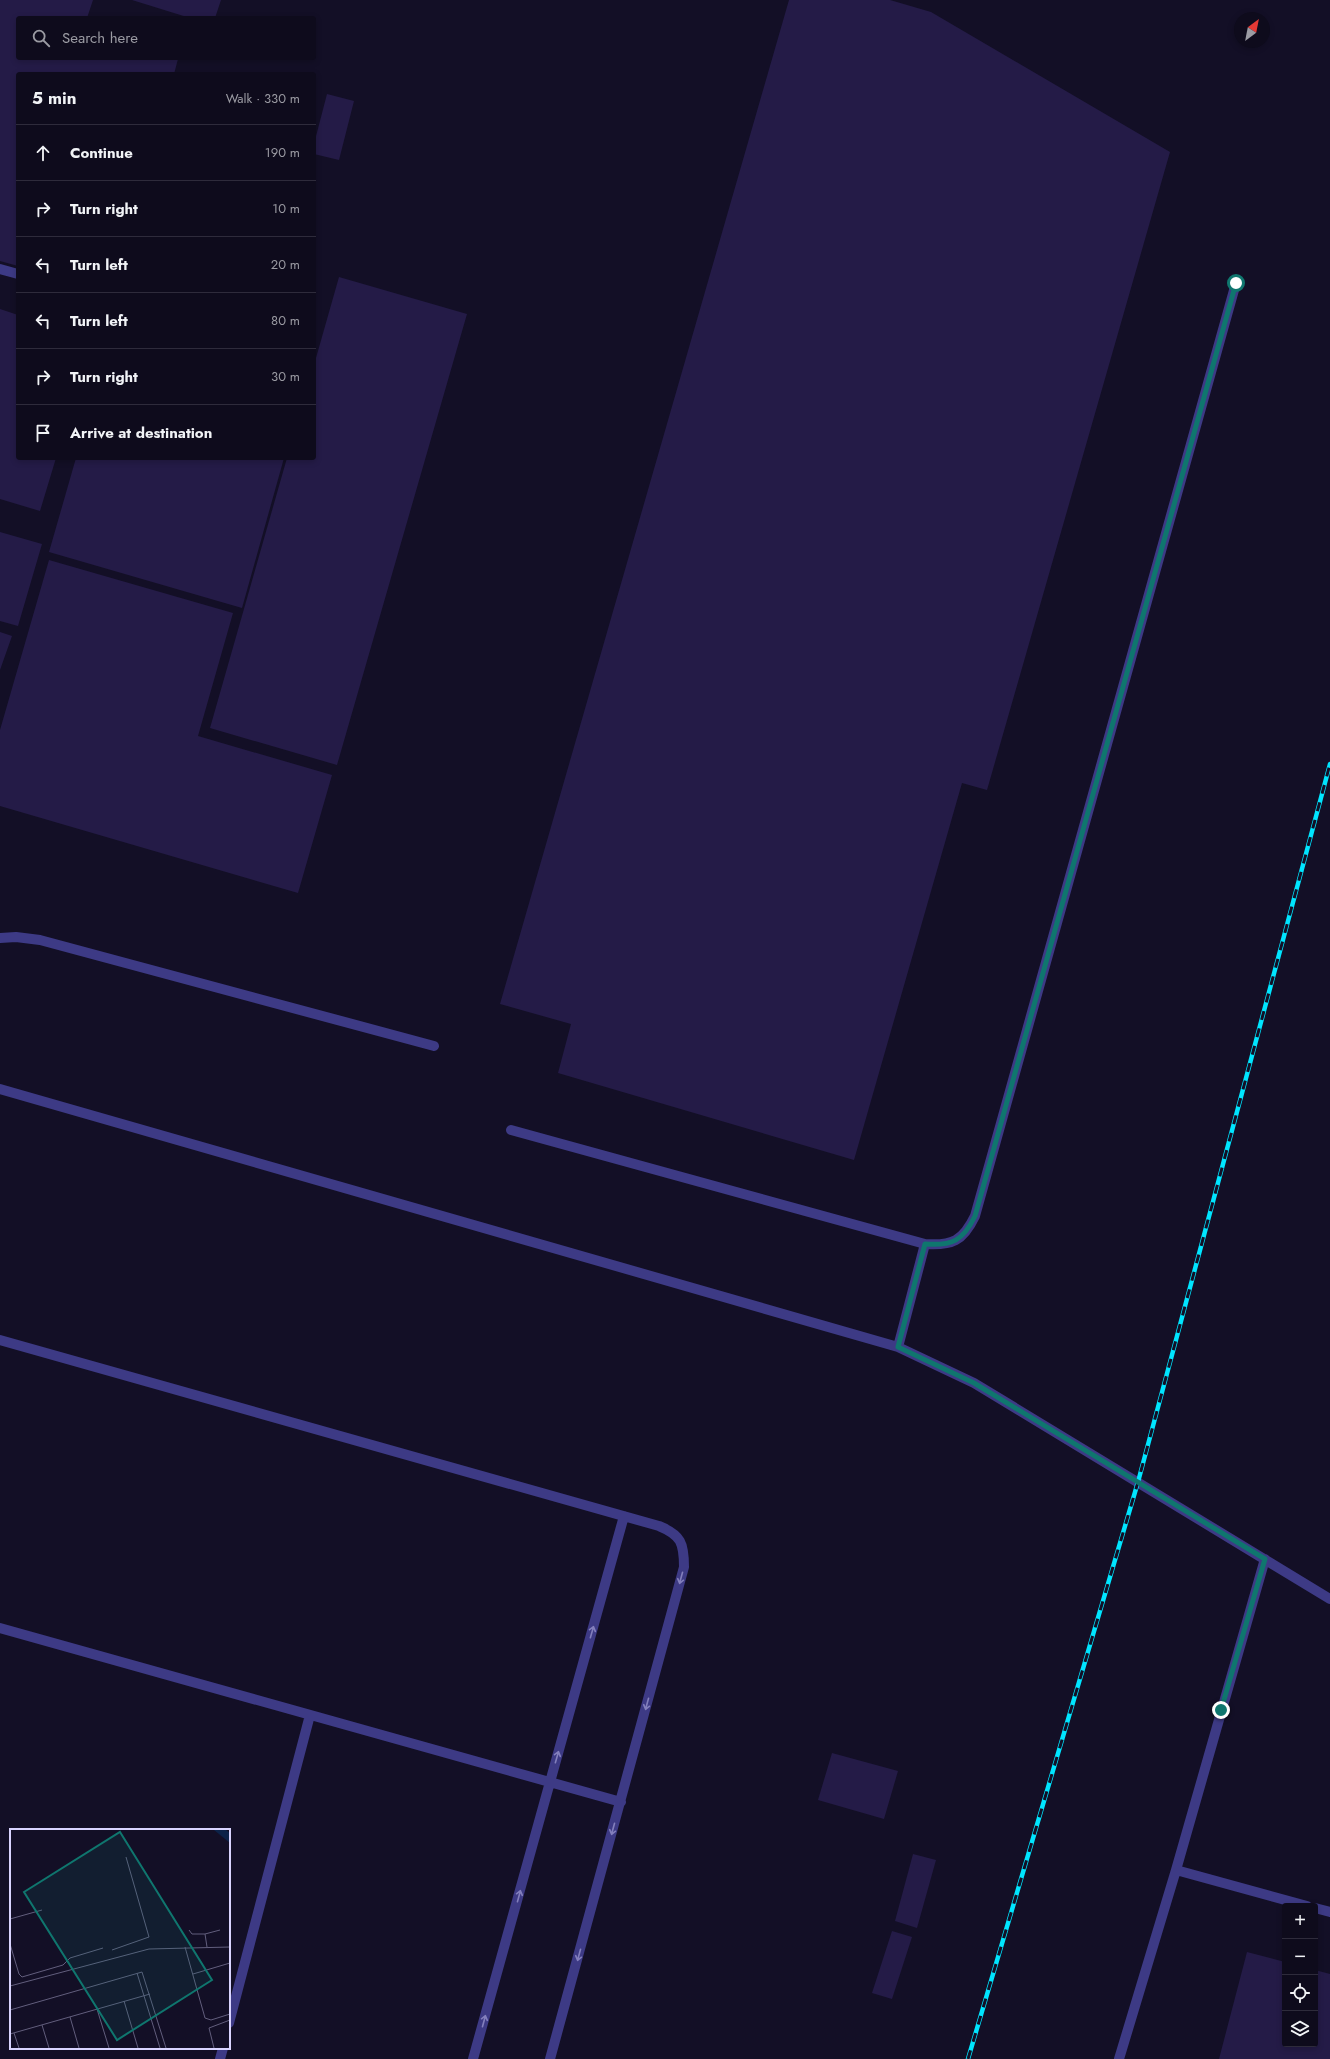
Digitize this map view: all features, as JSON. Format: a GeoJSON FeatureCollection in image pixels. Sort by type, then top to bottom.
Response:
{"type":"FeatureCollection","features":[{"type":"Feature","properties":{"kind":"street"},"geometry":{"type":"LineString","coordinates":[[0,269],[16,273]]}},
{"type":"Feature","properties":{"kind":"street"},"geometry":{"type":"LineString","coordinates":[[511,1130],[925,1244],[941,1245],[956,1241],[968,1230],[975,1216],[1236,283]]}},
{"type":"Feature","properties":{"kind":"street"},"geometry":{"type":"LineString","coordinates":[[0,938],[16,936],[40,940],[434,1046]]}},
{"type":"Feature","properties":{"kind":"street"},"geometry":{"type":"LineString","coordinates":[[0,1089],[898,1347],[974,1383],[1330,1599]]}},
{"type":"Feature","properties":{"kind":"street"},"geometry":{"type":"LineString","coordinates":[[898,1347],[925,1244]]}},
{"type":"Feature","properties":{"kind":"street"},"geometry":{"type":"LineString","coordinates":[[0,1340],[624,1516],[671,1531],[680,1540],[684,1551],[684,1567],[550,2059]]}},
{"type":"Feature","properties":{"kind":"street"},"geometry":{"type":"LineString","coordinates":[[474,2059],[624,1516]]}},
{"type":"Feature","properties":{"kind":"street"},"geometry":{"type":"LineString","coordinates":[[1119,2059],[1176,1870],[1265,1559]]}},
{"type":"Feature","properties":{"kind":"street"},"geometry":{"type":"LineString","coordinates":[[0,1628],[621,1802]]}},
{"type":"Feature","properties":{"kind":"street"},"geometry":{"type":"LineString","coordinates":[[230,2019],[310,1715]]}},
{"type":"Feature","properties":{"kind":"street"},"geometry":{"type":"LineString","coordinates":[[1176,1870],[1296,1903]]}},
{"type":"Feature","properties":{"kind":"street"},"geometry":{"type":"LineString","coordinates":[[1318,1909],[1330,1912]]}},
{"type":"Feature","properties":{"kind":"street"},"geometry":{"type":"LineString","coordinates":[[220,2059],[222,2049]]}},
{"type":"Feature","properties":{"kind":"building"},"geometry":{"type":"Polygon","coordinates":[[[0,0],[93,0],[88,16],[16,16],[16,60],[178,60],[175,72],[16,72],[16,265],[0,261],[0,0]]]}},
{"type":"Feature","properties":{"kind":"building"},"geometry":{"type":"Polygon","coordinates":[[[132,0],[221,0],[216,16],[184,16],[132,0]]]}},
{"type":"Feature","properties":{"kind":"building"},"geometry":{"type":"Polygon","coordinates":[[[789,0],[890,0],[931,12],[1170,152],[987,790],[962,783],[854,1160],[558,1073],[571,1024],[500,1004],[789,0]]]}},
{"type":"Feature","properties":{"kind":"building"},"geometry":{"type":"Polygon","coordinates":[[[327,94],[354,101],[339,160],[316,154],[316,136],[327,94]]]}},
{"type":"Feature","properties":{"kind":"building"},"geometry":{"type":"Polygon","coordinates":[[[339,277],[467,314],[337,765],[210,728],[286,460],[316,460],[316,358],[339,277]]]}},
{"type":"Feature","properties":{"kind":"building"},"geometry":{"type":"Polygon","coordinates":[[[0,309],[16,314],[16,460],[55,460],[40,511],[0,499],[0,309]]]}},
{"type":"Feature","properties":{"kind":"building"},"geometry":{"type":"Polygon","coordinates":[[[75,460],[283,460],[242,608],[49,552],[75,460]]]}},
{"type":"Feature","properties":{"kind":"building"},"geometry":{"type":"Polygon","coordinates":[[[0,532],[42,544],[18,626],[0,621],[0,532]]]}},
{"type":"Feature","properties":{"kind":"building"},"geometry":{"type":"Polygon","coordinates":[[[49,560],[233,613],[198,736],[332,775],[298,893],[0,806],[0,730],[49,560]]]}},
{"type":"Feature","properties":{"kind":"building"},"geometry":{"type":"Polygon","coordinates":[[[0,632],[12,636],[0,670],[0,632]]]}},
{"type":"Feature","properties":{"kind":"building"},"geometry":{"type":"Polygon","coordinates":[[[832,1753],[898,1771],[884,1819],[818,1800],[832,1753]]]}},
{"type":"Feature","properties":{"kind":"building"},"geometry":{"type":"Polygon","coordinates":[[[913,1854],[936,1860],[917,1928],[895,1921],[913,1854]]]}},
{"type":"Feature","properties":{"kind":"building"},"geometry":{"type":"Polygon","coordinates":[[[892,1931],[912,1937],[892,1999],[872,1993],[892,1931]]]}},
{"type":"Feature","properties":{"kind":"building"},"geometry":{"type":"Polygon","coordinates":[[[1247,1952],[1282,1961],[1282,2047],[1318,2047],[1318,1971],[1330,1974],[1330,2059],[1219,2059],[1247,1952]]]}},
{"type":"Feature","properties":{"kind":"railway"},"geometry":{"type":"LineString","coordinates":[[968,2059],[1138,1482],[1330,764]]}},
{"type":"Feature","properties":{"kind":"route"},"geometry":{"type":"LineString","coordinates":[[1221,1710],[1265,1559],[974,1383],[898,1347],[925,1244],[941,1245],[956,1241],[968,1230],[975,1216],[1236,283]]}}]}
